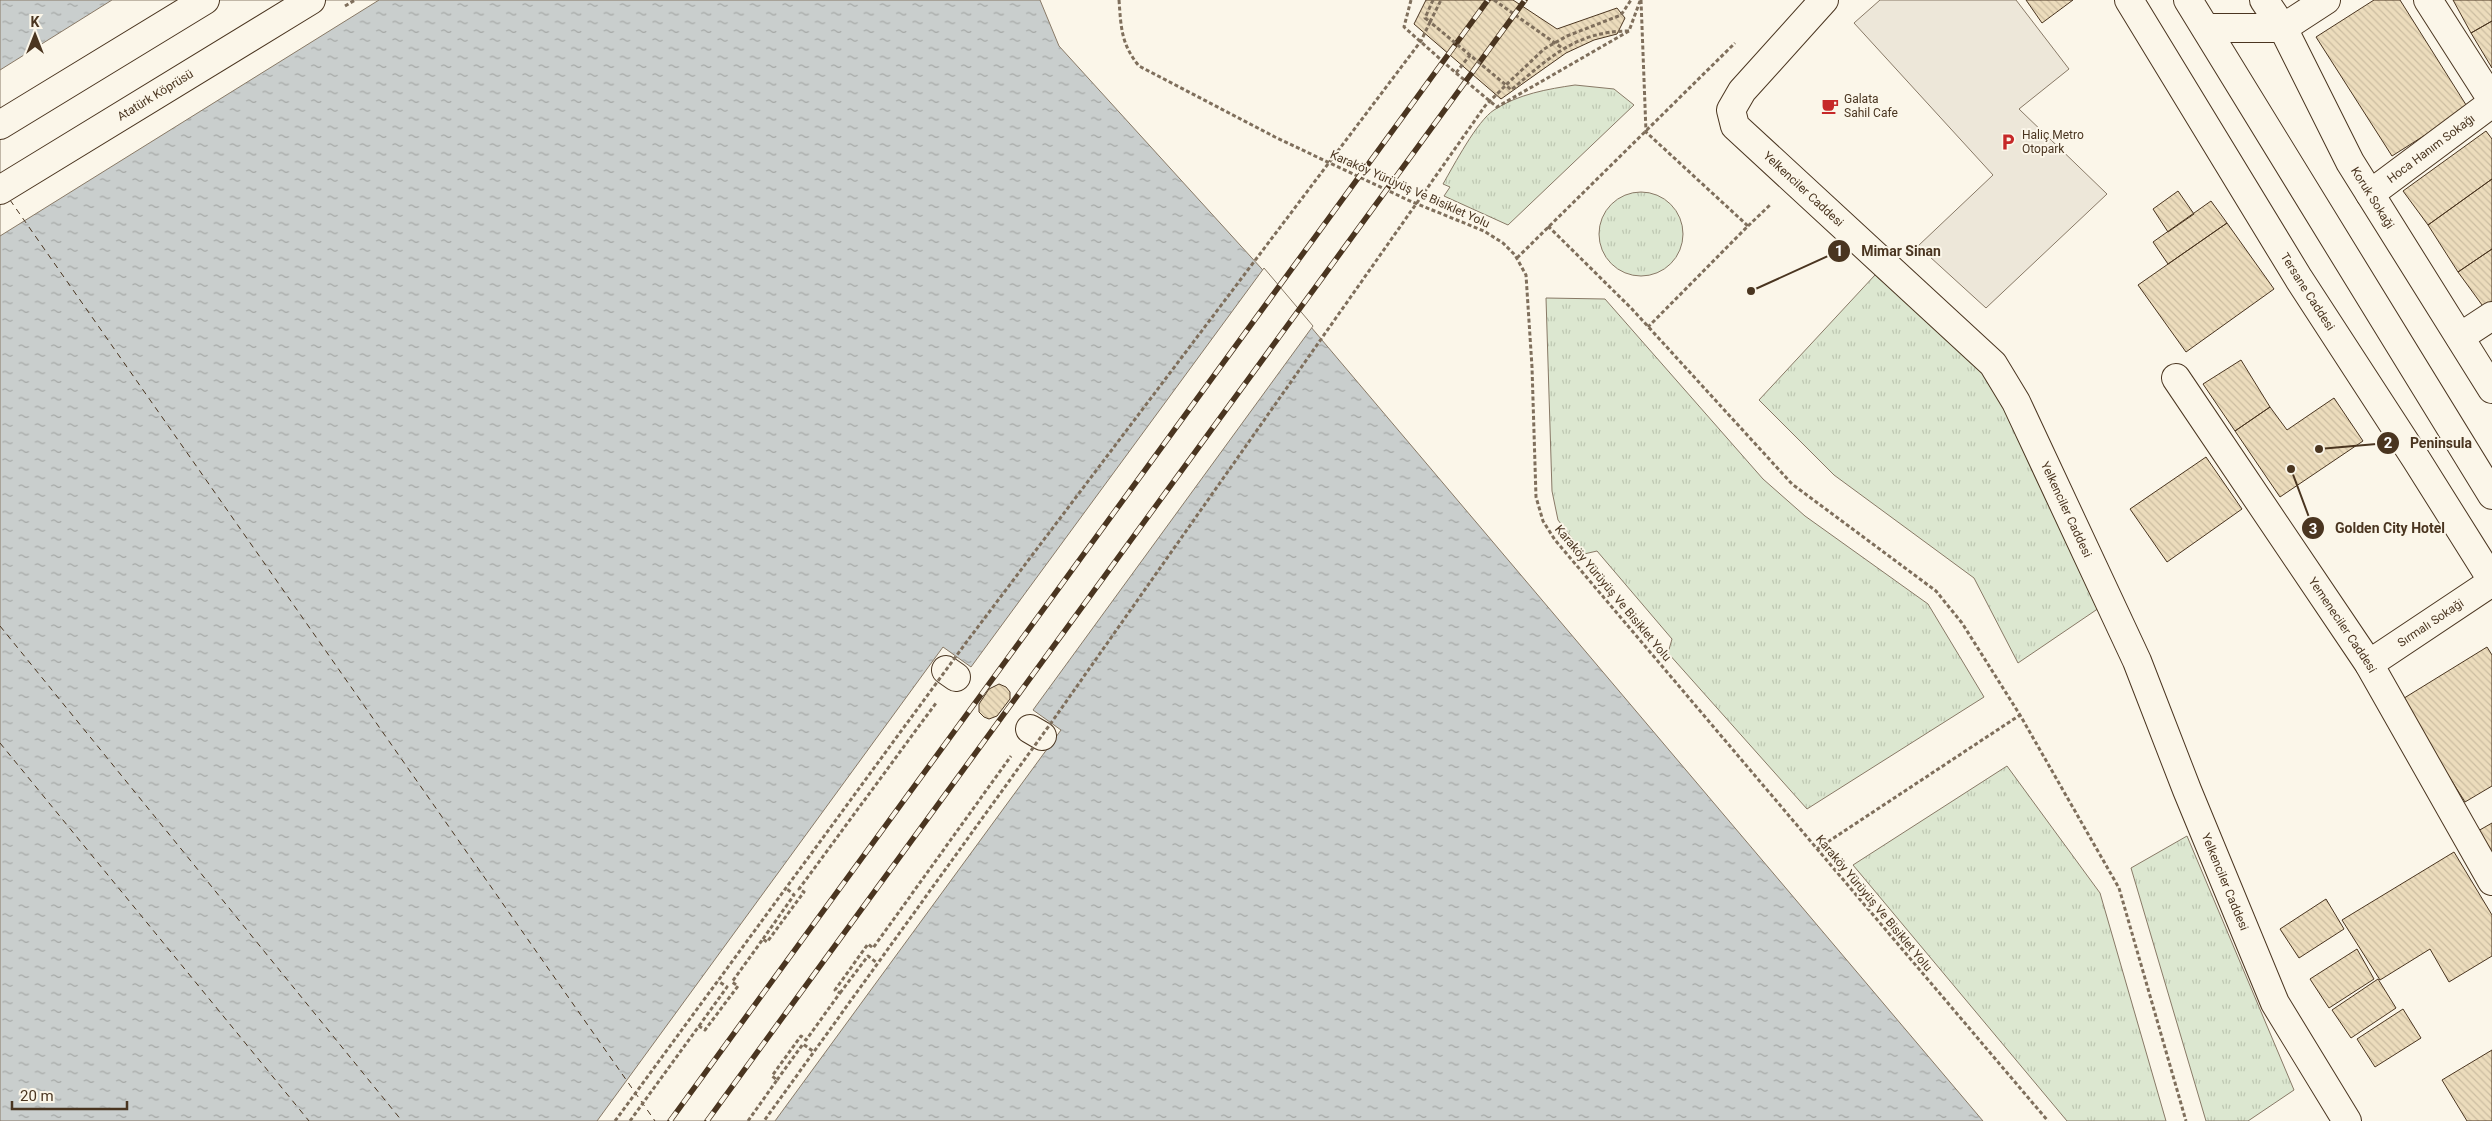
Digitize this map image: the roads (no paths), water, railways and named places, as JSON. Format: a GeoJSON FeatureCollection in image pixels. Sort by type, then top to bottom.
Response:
{"type":"FeatureCollection","features":[{"type":"Feature","properties":{"kind":"street"},"geometry":{"type":"LineString","coordinates":[[0,125],[205,0]]}},
{"type":"Feature","properties":{"kind":"street","name":"Atatürk Köprüsü"},"geometry":{"type":"LineString","coordinates":[[0,190],[311,0]]}},
{"type":"Feature","properties":{"kind":"street","name":"Yelkenciler Caddesi"},"geometry":{"type":"LineString","coordinates":[[1824,0],[1742,90],[1731,110],[1735,126],[1993,364],[2016,402],[2137,661],[2186,790],[2275,1003],[2347,1121]]}},
{"type":"Feature","properties":{"kind":"street","name":"Tersane Caddesi"},"geometry":{"type":"LineString","coordinates":[[2128,0],[2299,279],[2416,459],[2492,581]]}},
{"type":"Feature","properties":{"kind":"street"},"geometry":{"type":"LineString","coordinates":[[2188,0],[2492,495]]}},
{"type":"Feature","properties":{"kind":"street","name":"Koruk Sokaği"},"geometry":{"type":"LineString","coordinates":[[2264,0],[2283,28],[2350,162],[2492,389]]}},
{"type":"Feature","properties":{"kind":"street"},"geometry":{"type":"LineString","coordinates":[[2206,28],[2283,28],[2326,0]]}},
{"type":"Feature","properties":{"kind":"street"},"geometry":{"type":"LineString","coordinates":[[2428,0],[2492,102]]}},
{"type":"Feature","properties":{"kind":"street","name":"Hoca Hanım Sokağı"},"geometry":{"type":"LineString","coordinates":[[2370,194],[2492,102]]}},
{"type":"Feature","properties":{"kind":"street"},"geometry":{"type":"LineString","coordinates":[[2460,338],[2492,316]]}},
{"type":"Feature","properties":{"kind":"street","name":"Yemeneciler Caddesi"},"geometry":{"type":"LineString","coordinates":[[2176,378],[2369,664],[2492,881]]}},
{"type":"Feature","properties":{"kind":"street","name":"Sırmalı Sokaği"},"geometry":{"type":"LineString","coordinates":[[2369,664],[2492,581]]}},
{"type":"Feature","properties":{"kind":"water"},"geometry":{"type":"Polygon","coordinates":[[[0,0],[1040,0],[1059,46],[1261,268],[1983,1121],[0,1121],[0,0]]]}},
{"type":"Feature","properties":{"kind":"railway"},"geometry":{"type":"LineString","coordinates":[[670,1121],[1488,0]]}},
{"type":"Feature","properties":{"kind":"railway"},"geometry":{"type":"LineString","coordinates":[[707,1121],[1525,0]]}},
{"type":"Feature","properties":{"kind":"place","name":"Galata Sahil Cafe"},"geometry":{"type":"Point","coordinates":[1830,106]}},
{"type":"Feature","properties":{"kind":"place","name":"Haliç Metro Otopark"},"geometry":{"type":"Point","coordinates":[2008,142]}},
{"type":"Feature","properties":{"kind":"place","name":"Mimar Sinan"},"geometry":{"type":"Point","coordinates":[1751,291]}},
{"type":"Feature","properties":{"kind":"place","name":"Peninsula"},"geometry":{"type":"Point","coordinates":[2319,449]}},
{"type":"Feature","properties":{"kind":"place","name":"Golden City Hotel"},"geometry":{"type":"Point","coordinates":[2291,469]}}]}
